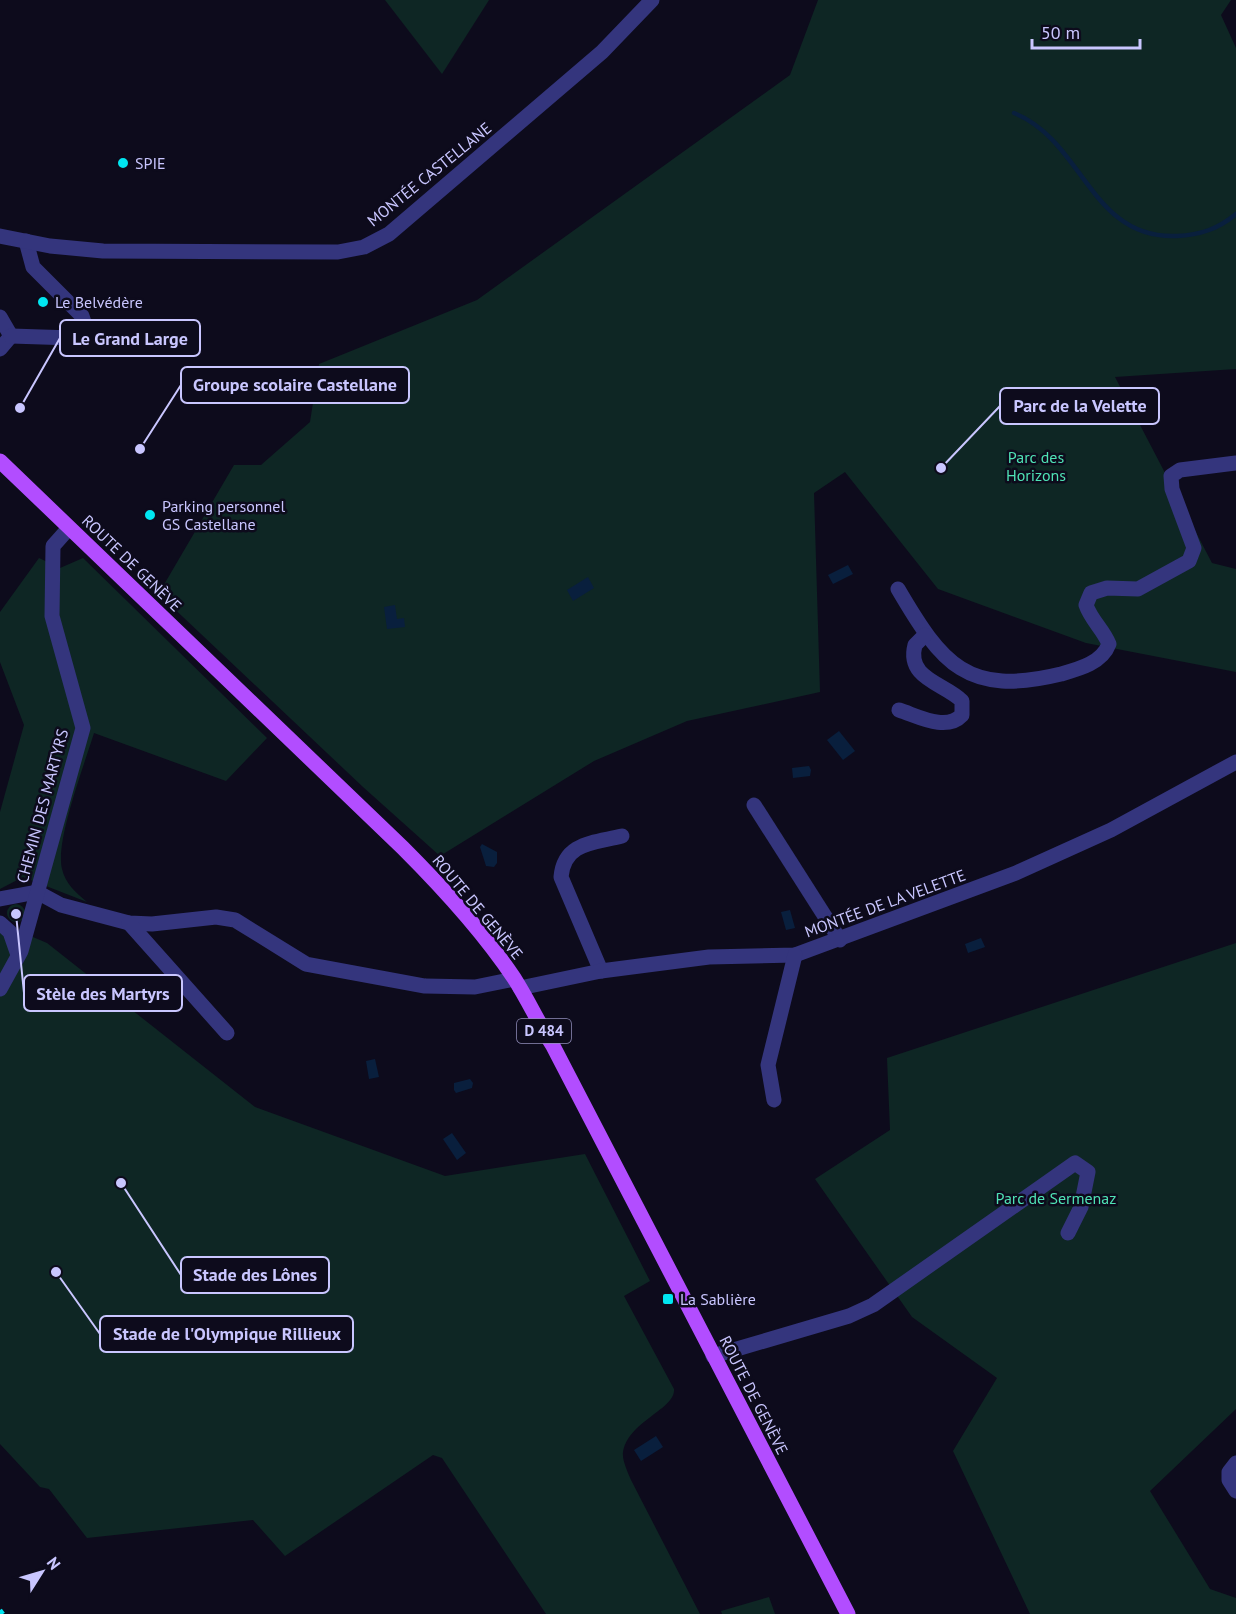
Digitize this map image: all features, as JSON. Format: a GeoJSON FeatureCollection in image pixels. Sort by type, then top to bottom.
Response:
{"type":"FeatureCollection","features":[{"type":"Feature","properties":{"kind":"main road","name":"ROUTE DE GENÈVE"},"geometry":{"type":"LineString","coordinates":[[0,460],[443,888],[517,984],[848,1614]]}},
{"type":"Feature","properties":{"kind":"street","name":"MONTÉE CASTELLANE"},"geometry":{"type":"LineString","coordinates":[[0,236],[103,251],[338,252],[364,247],[389,234],[602,52],[652,0]]}},
{"type":"Feature","properties":{"kind":"street"},"geometry":{"type":"LineString","coordinates":[[11,336],[73,338],[85,325],[82,316],[33,267],[26,241]]}},
{"type":"Feature","properties":{"kind":"street"},"geometry":{"type":"LineString","coordinates":[[0,317],[11,336]]}},
{"type":"Feature","properties":{"kind":"street"},"geometry":{"type":"LineString","coordinates":[[0,349],[11,336]]}},
{"type":"Feature","properties":{"kind":"street"},"geometry":{"type":"LineString","coordinates":[[898,589],[925,635],[944,657],[960,670],[980,679],[1004,681],[1053,676],[1074,670],[1096,660],[1106,652],[1109,644],[1105,633],[1090,617],[1086,604],[1091,594],[1107,588],[1138,589],[1189,561],[1194,548],[1172,489],[1171,476],[1180,470],[1236,463]]}},
{"type":"Feature","properties":{"kind":"street","name":"CHEMIN DES MARTYRS"},"geometry":{"type":"LineString","coordinates":[[0,989],[18,955],[83,728],[52,616],[52,546],[69,528]]}},
{"type":"Feature","properties":{"kind":"street"},"geometry":{"type":"LineString","coordinates":[[899,710],[940,724],[958,720],[962,715],[962,701],[925,678],[915,662],[915,645],[925,635]]}},
{"type":"Feature","properties":{"kind":"street","name":"MONTÉE DE LA VELETTE"},"geometry":{"type":"LineString","coordinates":[[37,892],[61,905],[129,922],[152,924],[216,917],[235,920],[306,964],[424,986],[475,987],[517,984],[709,957],[795,955],[1016,873],[1111,830],[1236,762]]}},
{"type":"Feature","properties":{"kind":"street"},"geometry":{"type":"LineString","coordinates":[[754,805],[840,940]]}},
{"type":"Feature","properties":{"kind":"street"},"geometry":{"type":"LineString","coordinates":[[601,971],[561,877],[562,865],[567,855],[575,849],[622,836]]}},
{"type":"Feature","properties":{"kind":"street"},"geometry":{"type":"LineString","coordinates":[[0,898],[37,892]]}},
{"type":"Feature","properties":{"kind":"street"},"geometry":{"type":"LineString","coordinates":[[129,922],[226,1033]]}},
{"type":"Feature","properties":{"kind":"street"},"geometry":{"type":"LineString","coordinates":[[0,923],[10,932],[18,955]]}},
{"type":"Feature","properties":{"kind":"street"},"geometry":{"type":"LineString","coordinates":[[774,1100],[768,1065],[795,955]]}},
{"type":"Feature","properties":{"kind":"street"},"geometry":{"type":"LineString","coordinates":[[713,1356],[849,1316],[873,1305],[1075,1163],[1088,1172],[1081,1207],[1068,1233]]}},
{"type":"Feature","properties":{"kind":"street"},"geometry":{"type":"LineString","coordinates":[[1236,1462],[1228,1472],[1229,1480],[1236,1491]]}},
{"type":"Feature","properties":{"kind":"green space"},"geometry":{"type":"Polygon","coordinates":[[[385,0],[489,0],[442,74],[385,0]]]}},
{"type":"Feature","properties":{"kind":"green space","name":"Parc des Horizons"},"geometry":{"type":"Polygon","coordinates":[[[818,0],[1231,0],[1221,15],[1236,48],[1236,369],[1115,377],[1212,563],[1236,569],[1236,672],[1086,643],[938,589],[845,472],[814,493],[820,692],[687,721],[594,761],[440,856],[363,787],[165,600],[162,588],[234,465],[261,465],[310,422],[319,364],[477,300],[790,75],[818,0]]]}},
{"type":"Feature","properties":{"kind":"green space"},"geometry":{"type":"Polygon","coordinates":[[[39,558],[60,568],[83,558],[267,738],[226,781],[94,733],[67,822],[61,856],[62,869],[68,883],[87,902],[23,877],[0,889],[0,812],[24,725],[0,662],[0,612],[39,558]]]}},
{"type":"Feature","properties":{"kind":"green space"},"geometry":{"type":"Polygon","coordinates":[[[16,904],[22,907],[25,913],[22,919],[16,922],[10,919],[7,913],[10,907],[16,904]]]}},
{"type":"Feature","properties":{"kind":"green space"},"geometry":{"type":"Polygon","coordinates":[[[0,923],[47,943],[255,1107],[445,1176],[585,1154],[650,1281],[624,1296],[674,1389],[667,1404],[639,1426],[625,1445],[623,1457],[626,1469],[700,1614],[546,1614],[442,1458],[433,1455],[285,1556],[253,1520],[87,1538],[49,1489],[40,1487],[0,1444],[0,923]]]}},
{"type":"Feature","properties":{"kind":"green space","name":"Parc de Sermenaz"},"geometry":{"type":"Polygon","coordinates":[[[1236,943],[1236,1409],[1150,1491],[1210,1589],[1236,1598],[1236,1614],[1030,1614],[953,1451],[997,1378],[912,1317],[815,1179],[890,1130],[887,1058],[1236,943]]]}},
{"type":"Feature","properties":{"kind":"green space"},"geometry":{"type":"Polygon","coordinates":[[[769,1597],[775,1614],[722,1614],[721,1611],[769,1597]]]}},
{"type":"Feature","properties":{"kind":"water"},"geometry":{"type":"Polygon","coordinates":[[[848,565],[853,574],[833,584],[828,575],[848,565]]]}},
{"type":"Feature","properties":{"kind":"water"},"geometry":{"type":"Polygon","coordinates":[[[588,577],[594,588],[573,601],[567,590],[588,577]]]}},
{"type":"Feature","properties":{"kind":"water"},"geometry":{"type":"Polygon","coordinates":[[[395,605],[397,619],[404,618],[405,627],[387,629],[384,607],[395,605]]]}},
{"type":"Feature","properties":{"kind":"water"},"geometry":{"type":"Polygon","coordinates":[[[839,731],[855,751],[843,760],[827,740],[839,731]]]}},
{"type":"Feature","properties":{"kind":"water"},"geometry":{"type":"Polygon","coordinates":[[[809,766],[810,776],[793,778],[792,768],[809,766]]]}},
{"type":"Feature","properties":{"kind":"water"},"geometry":{"type":"Polygon","coordinates":[[[482,844],[497,852],[497,863],[494,867],[486,866],[480,847],[482,844]]]}},
{"type":"Feature","properties":{"kind":"water"},"geometry":{"type":"Polygon","coordinates":[[[790,910],[795,928],[786,930],[781,912],[790,910]]]}},
{"type":"Feature","properties":{"kind":"water"},"geometry":{"type":"Polygon","coordinates":[[[981,938],[985,947],[968,953],[965,944],[981,938]]]}},
{"type":"Feature","properties":{"kind":"water"},"geometry":{"type":"Polygon","coordinates":[[[375,1059],[379,1077],[369,1079],[366,1061],[375,1059]]]}},
{"type":"Feature","properties":{"kind":"water"},"geometry":{"type":"Polygon","coordinates":[[[470,1079],[473,1083],[472,1088],[456,1093],[454,1083],[470,1079]]]}},
{"type":"Feature","properties":{"kind":"water"},"geometry":{"type":"Polygon","coordinates":[[[452,1133],[466,1153],[457,1160],[443,1139],[452,1133]]]}},
{"type":"Feature","properties":{"kind":"water"},"geometry":{"type":"Polygon","coordinates":[[[656,1436],[663,1447],[641,1461],[634,1450],[656,1436]]]}},
{"type":"Feature","properties":{"kind":"waterway"},"geometry":{"type":"LineString","coordinates":[[1014,113],[1038,126],[1057,145],[1106,206],[1125,222],[1148,233],[1177,236],[1193,234],[1215,227],[1236,214]]}},
{"type":"Feature","properties":{"kind":"railway"},"geometry":{"type":"LineString","coordinates":[[0,1610],[3,1614]]}},
{"type":"Feature","properties":{"kind":"place","name":"SPIE"},"geometry":{"type":"Point","coordinates":[123,163]}},
{"type":"Feature","properties":{"kind":"place","name":"Le Belvédère"},"geometry":{"type":"Point","coordinates":[43,302]}},
{"type":"Feature","properties":{"kind":"place","name":"Le Grand Large"},"geometry":{"type":"Point","coordinates":[20,408]}},
{"type":"Feature","properties":{"kind":"place","name":"Groupe scolaire Castellane"},"geometry":{"type":"Point","coordinates":[140,449]}},
{"type":"Feature","properties":{"kind":"place","name":"Parc de la Velette"},"geometry":{"type":"Point","coordinates":[941,468]}},
{"type":"Feature","properties":{"kind":"place","name":"Parking personnel GS Castellane"},"geometry":{"type":"Point","coordinates":[150,515]}},
{"type":"Feature","properties":{"kind":"place","name":"Stèle des Martyrs"},"geometry":{"type":"Point","coordinates":[16,914]}},
{"type":"Feature","properties":{"kind":"place","name":"Stade des Lônes"},"geometry":{"type":"Point","coordinates":[121,1183]}},
{"type":"Feature","properties":{"kind":"place","name":"Stade de l'Olympique Rillieux"},"geometry":{"type":"Point","coordinates":[56,1272]}},
{"type":"Feature","properties":{"kind":"place","name":"La Sablière"},"geometry":{"type":"Point","coordinates":[668,1299]}}]}
